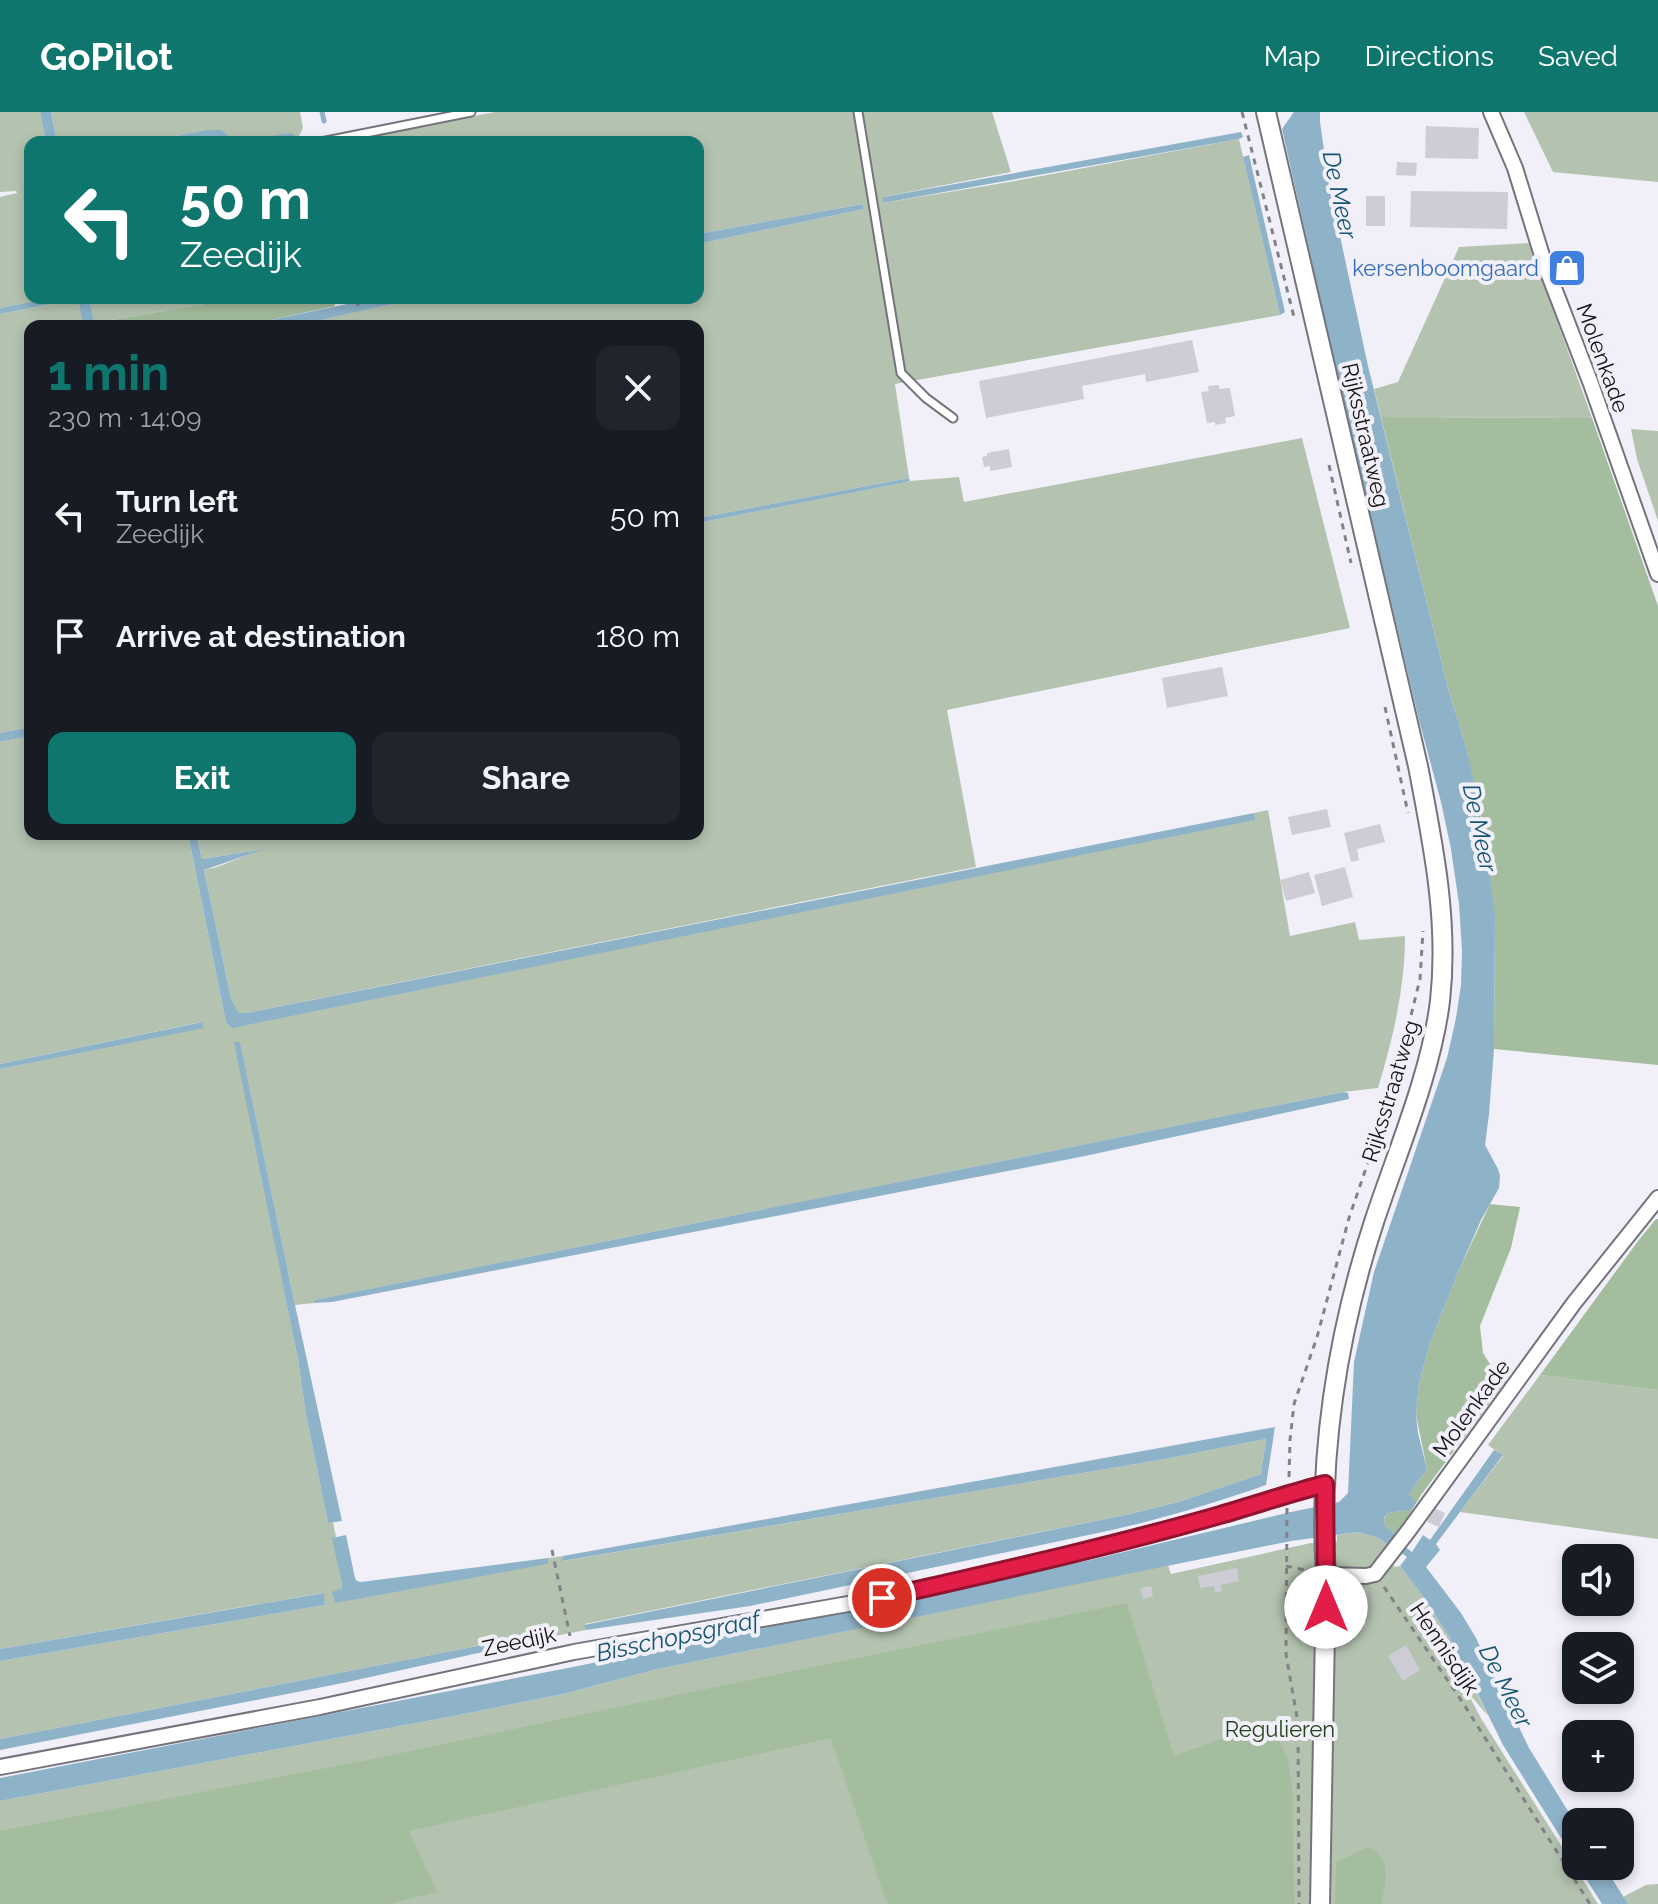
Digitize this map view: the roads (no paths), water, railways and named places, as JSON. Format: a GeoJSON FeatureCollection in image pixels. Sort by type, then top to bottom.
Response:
{"type":"FeatureCollection","features":[{"type":"Feature","properties":{"kind":"main road","name":"Rijksstraatweg"},"geometry":{"type":"LineString","coordinates":[[1266,112],[1418,766],[1442,909],[1443,951],[1437,1018],[1427,1064],[1372,1226],[1344,1334],[1329,1430],[1324,1544],[1320,1904]]}},
{"type":"Feature","properties":{"kind":"street","name":"Molenkade"},"geometry":{"type":"LineString","coordinates":[[1491,112],[1515,168],[1544,262],[1658,574]]}},
{"type":"Feature","properties":{"kind":"street","name":"Molenkade"},"geometry":{"type":"LineString","coordinates":[[1326,1575],[1375,1574],[1574,1303],[1658,1198]]}},
{"type":"Feature","properties":{"kind":"street","name":"Zeedijk"},"geometry":{"type":"LineString","coordinates":[[0,1767],[320,1707],[574,1652],[882,1598],[1068,1555],[1221,1515],[1289,1493],[1325,1492]]}},
{"type":"Feature","properties":{"kind":"lane"},"geometry":{"type":"LineString","coordinates":[[351,136],[471,112]]}},
{"type":"Feature","properties":{"kind":"lane"},"geometry":{"type":"LineString","coordinates":[[858,112],[901,373],[926,398],[953,418]]}},
{"type":"Feature","properties":{"kind":"water"},"geometry":{"type":"Polygon","coordinates":[[[40,112],[51,112],[56,136],[45,136],[40,112]]]}},
{"type":"Feature","properties":{"kind":"water","name":"De Meer"},"geometry":{"type":"Polygon","coordinates":[[[1294,112],[1320,112],[1329,185],[1368,366],[1475,786],[1495,915],[1494,1049],[1485,1145],[1498,1169],[1499,1188],[1481,1220],[1430,1343],[1419,1384],[1416,1415],[1427,1469],[1409,1494],[1416,1503],[1410,1510],[1388,1513],[1384,1518],[1385,1526],[1397,1535],[1389,1545],[1358,1532],[1291,1541],[658,1669],[563,1694],[459,1715],[0,1801],[0,1778],[573,1667],[1086,1561],[1339,1502],[1348,1493],[1354,1362],[1374,1272],[1447,1058],[1461,985],[1462,951],[1459,904],[1441,802],[1335,366],[1282,129],[1294,112]]]}},
{"type":"Feature","properties":{"kind":"water"},"geometry":{"type":"Polygon","coordinates":[[[221,130],[230,136],[176,136],[221,130]]]}},
{"type":"Feature","properties":{"kind":"water"},"geometry":{"type":"Polygon","coordinates":[[[1241,132],[1243,137],[1239,139],[883,203],[883,197],[1241,132]]]}},
{"type":"Feature","properties":{"kind":"water"},"geometry":{"type":"Polygon","coordinates":[[[1249,155],[1285,312],[1280,315],[1243,157],[1249,155]]]}},
{"type":"Feature","properties":{"kind":"water"},"geometry":{"type":"Polygon","coordinates":[[[863,204],[864,209],[704,243],[704,233],[863,204]]]}},
{"type":"Feature","properties":{"kind":"water"},"geometry":{"type":"Polygon","coordinates":[[[24,303],[51,304],[0,314],[0,308],[24,303]]]}},
{"type":"Feature","properties":{"kind":"water"},"geometry":{"type":"Polygon","coordinates":[[[79,304],[90,304],[94,320],[82,320],[79,304]]]}},
{"type":"Feature","properties":{"kind":"water"},"geometry":{"type":"Polygon","coordinates":[[[347,304],[393,304],[321,320],[271,320],[347,304]]]}},
{"type":"Feature","properties":{"kind":"water"},"geometry":{"type":"Polygon","coordinates":[[[909,478],[910,481],[704,522],[704,517],[909,478]]]}},
{"type":"Feature","properties":{"kind":"water"},"geometry":{"type":"Polygon","coordinates":[[[24,728],[24,737],[0,742],[0,733],[24,728]]]}},
{"type":"Feature","properties":{"kind":"water"},"geometry":{"type":"Polygon","coordinates":[[[1254,813],[1255,820],[232,1028],[226,1022],[189,840],[197,840],[202,859],[265,849],[204,870],[231,998],[239,1013],[1254,813]]]}},
{"type":"Feature","properties":{"kind":"water"},"geometry":{"type":"Polygon","coordinates":[[[202,1022],[204,1028],[0,1069],[0,1064],[202,1022]]]}},
{"type":"Feature","properties":{"kind":"water"},"geometry":{"type":"Polygon","coordinates":[[[234,1042],[240,1042],[342,1521],[328,1523],[234,1042]]]}},
{"type":"Feature","properties":{"kind":"water"},"geometry":{"type":"Polygon","coordinates":[[[1348,1093],[1349,1099],[1085,1156],[314,1303],[315,1300],[1348,1093]]]}},
{"type":"Feature","properties":{"kind":"water"},"geometry":{"type":"Polygon","coordinates":[[[1275,1427],[1266,1485],[1247,1492],[1112,1530],[750,1606],[586,1630],[584,1625],[1178,1502],[1261,1474],[1266,1439],[1160,1460],[562,1561],[563,1556],[1275,1427]]]}},
{"type":"Feature","properties":{"kind":"water"},"geometry":{"type":"Polygon","coordinates":[[[1494,1450],[1503,1455],[1436,1544],[1440,1550],[1426,1567],[1476,1638],[1529,1748],[1566,1808],[1562,1808],[1562,1840],[1503,1745],[1450,1638],[1400,1566],[1407,1557],[1400,1552],[1404,1546],[1412,1552],[1423,1535],[1430,1540],[1494,1450]]]}},
{"type":"Feature","properties":{"kind":"water"},"geometry":{"type":"Polygon","coordinates":[[[346,1535],[355,1578],[361,1582],[548,1558],[548,1564],[335,1603],[332,1592],[342,1588],[342,1585],[332,1538],[346,1535]]]}},
{"type":"Feature","properties":{"kind":"water"},"geometry":{"type":"Polygon","coordinates":[[[324,1593],[325,1605],[0,1661],[0,1649],[324,1593]]]}},
{"type":"Feature","properties":{"kind":"water"},"geometry":{"type":"Polygon","coordinates":[[[553,1633],[555,1636],[343,1683],[0,1750],[0,1739],[553,1633]]]}},
{"type":"Feature","properties":{"kind":"water"},"geometry":{"type":"Polygon","coordinates":[[[1587,1880],[1613,1880],[1628,1904],[1602,1904],[1587,1880]]]}},
{"type":"Feature","properties":{"kind":"waterway"},"geometry":{"type":"LineString","coordinates":[[322,112],[324,121]]}},
{"type":"Feature","properties":{"kind":"place","name":"kersenboomgaard"},"geometry":{"type":"Point","coordinates":[1567,268]}},
{"type":"Feature","properties":{"kind":"water label","name":"Bisschopsgraaf"},"geometry":{"type":"Point","coordinates":[678,1636]}},
{"type":"Feature","properties":{"kind":"park label","name":"Regulieren"},"geometry":{"type":"Point","coordinates":[1280,1729]}}]}
